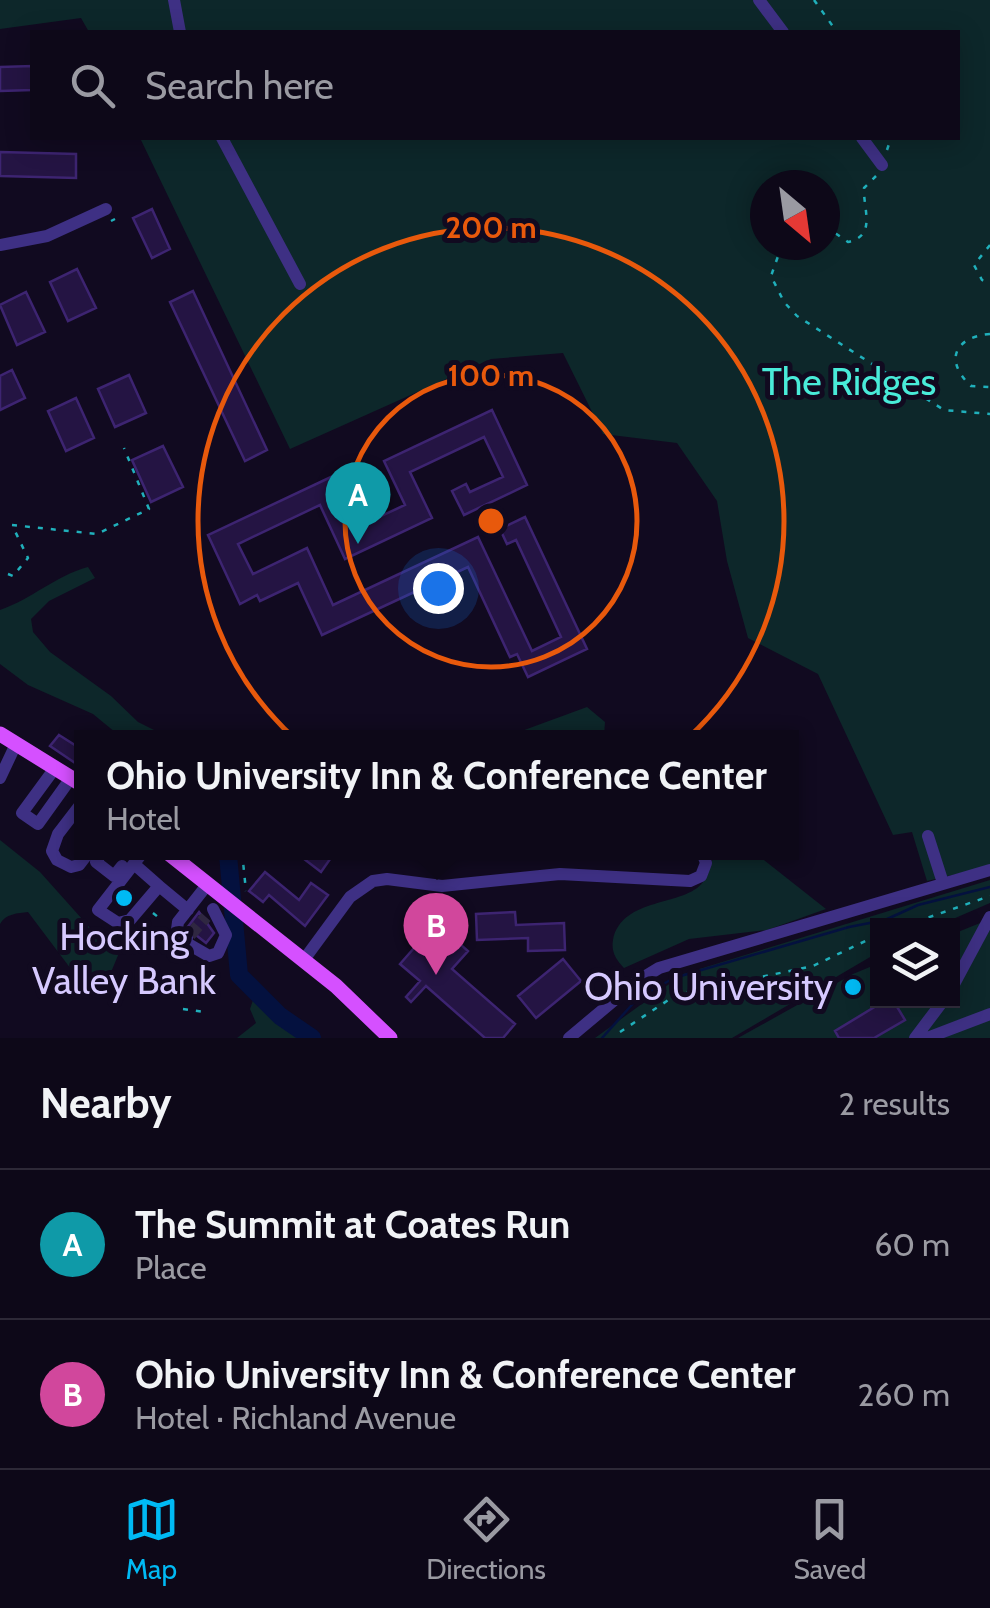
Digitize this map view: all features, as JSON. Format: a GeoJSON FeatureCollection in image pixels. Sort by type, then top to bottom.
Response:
{"type":"FeatureCollection","features":[{"type":"Feature","properties":{"kind":"main road"},"geometry":{"type":"LineString","coordinates":[[0,734],[74,780]]}},
{"type":"Feature","properties":{"kind":"main road"},"geometry":{"type":"LineString","coordinates":[[176,860],[207,885],[214,908],[239,909],[350,998],[390,1038]]}},
{"type":"Feature","properties":{"kind":"street"},"geometry":{"type":"LineString","coordinates":[[174,0],[180,30]]}},
{"type":"Feature","properties":{"kind":"street"},"geometry":{"type":"LineString","coordinates":[[759,0],[782,30]]}},
{"type":"Feature","properties":{"kind":"street"},"geometry":{"type":"LineString","coordinates":[[223,140],[300,284]]}},
{"type":"Feature","properties":{"kind":"street"},"geometry":{"type":"LineString","coordinates":[[863,140],[882,165]]}},
{"type":"Feature","properties":{"kind":"street"},"geometry":{"type":"LineString","coordinates":[[0,245],[111,216]]}},
{"type":"Feature","properties":{"kind":"street"},"geometry":{"type":"LineString","coordinates":[[0,778],[8,767],[3,763],[16,744]]}},
{"type":"Feature","properties":{"kind":"street"},"geometry":{"type":"LineString","coordinates":[[55,768],[22,813],[38,824],[74,783]]}},
{"type":"Feature","properties":{"kind":"street"},"geometry":{"type":"LineString","coordinates":[[74,813],[58,834],[52,851],[57,860],[70,867],[82,860]]}},
{"type":"Feature","properties":{"kind":"street"},"geometry":{"type":"LineString","coordinates":[[928,836],[943,884]]}},
{"type":"Feature","properties":{"kind":"street"},"geometry":{"type":"LineString","coordinates":[[97,860],[114,876],[132,860]]}},
{"type":"Feature","properties":{"kind":"street"},"geometry":{"type":"LineString","coordinates":[[133,860],[98,910],[118,922],[155,911],[159,886]]}},
{"type":"Feature","properties":{"kind":"street"},"geometry":{"type":"LineString","coordinates":[[139,860],[159,886],[188,910]]}},
{"type":"Feature","properties":{"kind":"street"},"geometry":{"type":"LineString","coordinates":[[303,961],[350,898],[373,881],[388,879],[442,886],[560,874],[690,880],[701,876],[704,860]]}},
{"type":"Feature","properties":{"kind":"street"},"geometry":{"type":"LineString","coordinates":[[569,1038],[636,982],[660,968],[990,870]]}},
{"type":"Feature","properties":{"kind":"street"},"geometry":{"type":"LineString","coordinates":[[207,885],[174,931],[176,937],[187,938],[208,956],[218,952],[226,935],[214,908]]}},
{"type":"Feature","properties":{"kind":"street"},"geometry":{"type":"LineString","coordinates":[[960,973],[990,917]]}},
{"type":"Feature","properties":{"kind":"street"},"geometry":{"type":"LineString","coordinates":[[915,1038],[937,1008]]}},
{"type":"Feature","properties":{"kind":"street"},"geometry":{"type":"LineString","coordinates":[[927,1038],[990,1014]]}},
{"type":"Feature","properties":{"kind":"path"},"geometry":{"type":"LineString","coordinates":[[814,0],[836,30]]}},
{"type":"Feature","properties":{"kind":"path"},"geometry":{"type":"LineString","coordinates":[[840,236],[848,242],[860,238],[868,225],[864,188],[873,182],[890,140]]}},
{"type":"Feature","properties":{"kind":"path"},"geometry":{"type":"LineString","coordinates":[[990,244],[974,265],[982,280],[990,284]]}},
{"type":"Feature","properties":{"kind":"path"},"geometry":{"type":"LineString","coordinates":[[777,260],[771,276],[784,302],[797,316],[944,410],[990,414]]}},
{"type":"Feature","properties":{"kind":"path"},"geometry":{"type":"LineString","coordinates":[[990,334],[969,339],[956,352],[954,360],[971,386],[990,387]]}},
{"type":"Feature","properties":{"kind":"path"},"geometry":{"type":"LineString","coordinates":[[8,574],[12,576],[28,558],[12,525],[97,534],[149,509],[124,448]]}},
{"type":"Feature","properties":{"kind":"path"},"geometry":{"type":"LineString","coordinates":[[243,860],[246,891]]}},
{"type":"Feature","properties":{"kind":"path"},"geometry":{"type":"LineString","coordinates":[[927,918],[990,896]]}},
{"type":"Feature","properties":{"kind":"path"},"geometry":{"type":"LineString","coordinates":[[144,930],[146,923]]}},
{"type":"Feature","properties":{"kind":"path"},"geometry":{"type":"LineString","coordinates":[[620,1032],[676,995],[813,966],[870,939]]}},
{"type":"Feature","properties":{"kind":"path"},"geometry":{"type":"LineString","coordinates":[[182,1010],[204,1012]]}},
{"type":"Feature","properties":{"kind":"green space","name":"The Ridges"},"geometry":{"type":"Polygon","coordinates":[[[0,0],[990,0],[990,866],[927,881],[912,832],[893,835],[818,674],[748,638],[727,561],[717,501],[677,443],[603,434],[563,353],[491,359],[290,449],[141,140],[960,140],[960,30],[88,30],[81,18],[0,29],[0,0]]]}},
{"type":"Feature","properties":{"kind":"green space"},"geometry":{"type":"Polygon","coordinates":[[[88,567],[95,578],[49,601],[31,619],[33,632],[50,652],[111,696],[138,722],[154,730],[112,730],[93,714],[28,685],[0,664],[0,610],[88,567]]]}},
{"type":"Feature","properties":{"kind":"green space"},"geometry":{"type":"Polygon","coordinates":[[[587,707],[605,722],[604,730],[524,730],[587,707]]]}},
{"type":"Feature","properties":{"kind":"green space"},"geometry":{"type":"Polygon","coordinates":[[[0,840],[40,872],[91,929],[114,941],[119,953],[101,988],[89,993],[28,912],[8,916],[0,924],[0,840]]]}},
{"type":"Feature","properties":{"kind":"green space"},"geometry":{"type":"Polygon","coordinates":[[[713,860],[764,860],[826,909],[767,930],[689,939],[624,968],[616,959],[613,940],[628,916],[683,895],[703,882],[713,860]]]}},
{"type":"Feature","properties":{"kind":"green space"},"geometry":{"type":"Polygon","coordinates":[[[990,880],[990,903],[955,918],[870,918],[870,957],[732,1038],[595,1038],[683,974],[990,880]]]}},
{"type":"Feature","properties":{"kind":"green space","name":"Ohio University"},"geometry":{"type":"Polygon","coordinates":[[[990,919],[990,1038],[738,1038],[870,967],[870,1008],[960,1008],[960,931],[990,919]]]}},
{"type":"Feature","properties":{"kind":"green space"},"geometry":{"type":"Polygon","coordinates":[[[266,992],[279,1013],[312,1038],[237,1038],[256,1023],[250,1009],[254,997],[266,992]]]}},
{"type":"Feature","properties":{"kind":"building"},"geometry":{"type":"Polygon","coordinates":[[[30,66],[30,90],[0,91],[0,67],[30,66]]]}},
{"type":"Feature","properties":{"kind":"building"},"geometry":{"type":"Polygon","coordinates":[[[0,152],[76,154],[76,178],[0,176],[0,152]]]}},
{"type":"Feature","properties":{"kind":"building"},"geometry":{"type":"Polygon","coordinates":[[[152,209],[170,249],[152,258],[133,218],[152,209]]]}},
{"type":"Feature","properties":{"kind":"building"},"geometry":{"type":"Polygon","coordinates":[[[77,269],[96,308],[68,321],[50,282],[77,269]]]}},
{"type":"Feature","properties":{"kind":"building"},"geometry":{"type":"Polygon","coordinates":[[[193,291],[267,450],[245,461],[170,302],[193,291]]]}},
{"type":"Feature","properties":{"kind":"building"},"geometry":{"type":"Polygon","coordinates":[[[26,292],[45,332],[17,345],[0,305],[26,292]]]}},
{"type":"Feature","properties":{"kind":"building"},"geometry":{"type":"Polygon","coordinates":[[[12,370],[25,398],[0,410],[0,376],[12,370]]]}},
{"type":"Feature","properties":{"kind":"building"},"geometry":{"type":"Polygon","coordinates":[[[129,375],[146,413],[115,427],[98,389],[129,375]]]}},
{"type":"Feature","properties":{"kind":"building"},"geometry":{"type":"Polygon","coordinates":[[[76,398],[94,438],[66,451],[48,411],[76,398]]]}},
{"type":"Feature","properties":{"kind":"building"},"geometry":{"type":"Polygon","coordinates":[[[492,410],[527,485],[464,515],[452,491],[466,484],[470,492],[503,477],[484,437],[410,472],[432,518],[345,559],[320,505],[238,544],[253,574],[307,548],[333,605],[478,537],[532,651],[561,637],[516,540],[507,544],[500,529],[525,517],[587,649],[528,677],[517,654],[510,657],[468,567],[322,635],[298,583],[260,601],[257,595],[240,604],[208,535],[331,477],[355,528],[405,505],[384,461],[492,410]]]}},
{"type":"Feature","properties":{"kind":"building"},"geometry":{"type":"Polygon","coordinates":[[[163,446],[183,487],[151,502],[132,460],[163,446]]]}},
{"type":"Feature","properties":{"kind":"building"},"geometry":{"type":"Polygon","coordinates":[[[59,735],[74,745],[74,762],[50,746],[59,735]]]}},
{"type":"Feature","properties":{"kind":"building"},"geometry":{"type":"Polygon","coordinates":[[[305,860],[329,860],[321,872],[305,860]]]}},
{"type":"Feature","properties":{"kind":"building"},"geometry":{"type":"Polygon","coordinates":[[[265,872],[299,900],[311,883],[328,895],[305,926],[269,895],[263,902],[249,891],[265,872]]]}},
{"type":"Feature","properties":{"kind":"building"},"geometry":{"type":"Polygon","coordinates":[[[199,912],[214,933],[206,943],[187,928],[199,912]]]}},
{"type":"Feature","properties":{"kind":"building"},"geometry":{"type":"Polygon","coordinates":[[[515,912],[516,925],[564,923],[565,950],[528,951],[528,938],[477,940],[476,914],[515,912]]]}},
{"type":"Feature","properties":{"kind":"building"},"geometry":{"type":"Polygon","coordinates":[[[436,923],[468,951],[452,969],[515,1024],[503,1038],[485,1038],[426,986],[411,1002],[406,997],[420,981],[400,964],[436,923]]]}},
{"type":"Feature","properties":{"kind":"building"},"geometry":{"type":"Polygon","coordinates":[[[563,959],[581,981],[536,1018],[518,996],[563,959]]]}},
{"type":"Feature","properties":{"kind":"building"},"geometry":{"type":"Polygon","coordinates":[[[873,1008],[898,1008],[905,1020],[874,1038],[839,1038],[835,1031],[873,1008]]]}},
{"type":"Feature","properties":{"kind":"waterway"},"geometry":{"type":"LineString","coordinates":[[228,860],[239,975],[280,1016],[312,1038]]}},
{"type":"Feature","properties":{"kind":"waterway"},"geometry":{"type":"LineString","coordinates":[[602,1038],[638,998],[674,978],[990,887]]}},
{"type":"Feature","properties":{"kind":"tunnel"},"geometry":{"type":"LineString","coordinates":[[190,935],[206,917]]}},
{"type":"Feature","properties":{"kind":"place","name":"The Summit at Coates Run"},"geometry":{"type":"Point","coordinates":[358,544]}},
{"type":"Feature","properties":{"kind":"place","name":"Hocking Valley Bank"},"geometry":{"type":"Point","coordinates":[124,898]}},
{"type":"Feature","properties":{"kind":"place","name":"Ohio University Inn & Conference Center"},"geometry":{"type":"Point","coordinates":[436,975]}},
{"type":"Feature","properties":{"kind":"place","name":"Ohio University"},"geometry":{"type":"Point","coordinates":[853,987]}}]}
